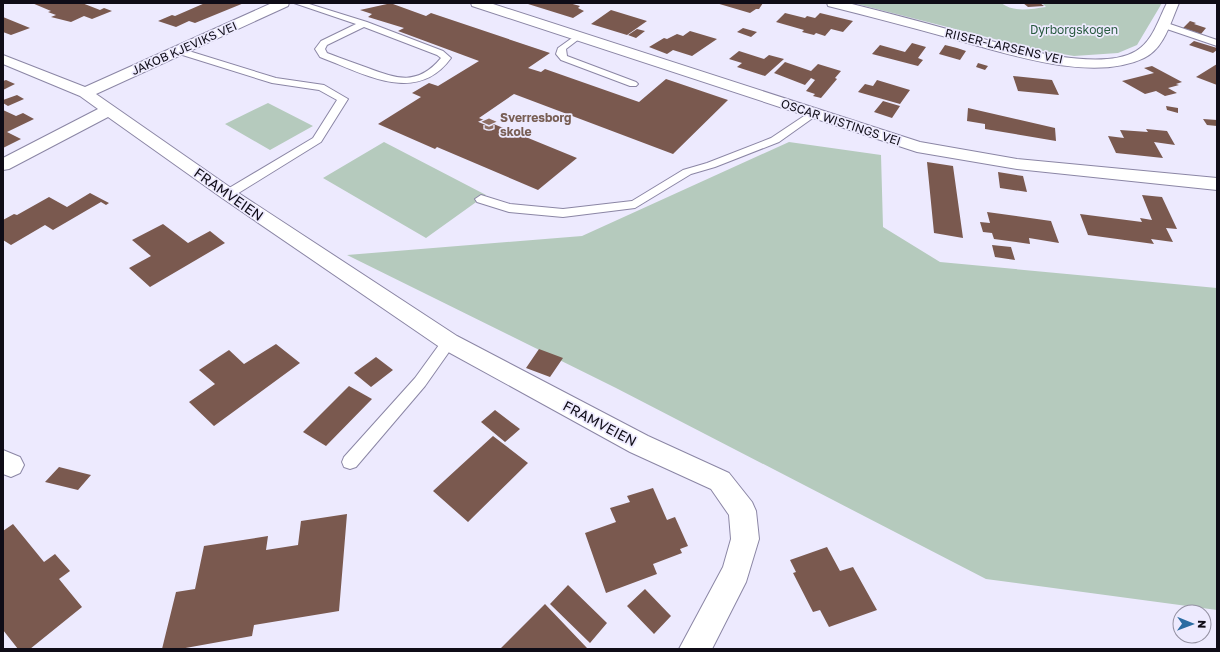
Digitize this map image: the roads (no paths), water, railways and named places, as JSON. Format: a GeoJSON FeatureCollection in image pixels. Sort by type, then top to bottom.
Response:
{"type":"FeatureCollection","features":[{"type":"Feature","properties":{"kind":"street","name":"JAKOB KJEVIKS VEI"},"geometry":{"type":"LineString","coordinates":[[85,93],[283,3]]}},
{"type":"Feature","properties":{"kind":"street","name":"OSCAR WISTINGS VEI"},"geometry":{"type":"LineString","coordinates":[[477,3],[917,147],[1017,164],[1217,184]]}},
{"type":"Feature","properties":{"kind":"street","name":"RIISER-LARSENS VEI"},"geometry":{"type":"LineString","coordinates":[[833,3],[1019,52],[1056,60],[1096,63],[1123,60],[1140,55],[1160,35],[1173,3]]}},
{"type":"Feature","properties":{"kind":"street","name":"FRAMVEIEN"},"geometry":{"type":"LineString","coordinates":[[3,59],[85,93],[110,109],[228,194],[449,342],[639,444],[720,481],[742,511],[745,539],[736,572],[696,649]]}},
{"type":"Feature","properties":{"kind":"street"},"geometry":{"type":"LineString","coordinates":[[3,165],[110,109]]}},
{"type":"Feature","properties":{"kind":"lane"},"geometry":{"type":"LineString","coordinates":[[298,3],[364,24],[440,53],[446,58],[440,66],[434,70],[417,80],[406,82],[394,81],[323,55],[320,49],[324,43],[364,24]]}},
{"type":"Feature","properties":{"kind":"lane"},"geometry":{"type":"LineString","coordinates":[[1164,25],[1217,43]]}},
{"type":"Feature","properties":{"kind":"lane"},"geometry":{"type":"LineString","coordinates":[[579,36],[562,48],[561,54],[564,58],[633,84]]}},
{"type":"Feature","properties":{"kind":"lane"},"geometry":{"type":"LineString","coordinates":[[179,51],[275,81],[321,88],[343,99],[317,140],[228,194]]}},
{"type":"Feature","properties":{"kind":"lane"},"geometry":{"type":"LineString","coordinates":[[481,199],[509,208],[563,213],[635,204],[687,172],[711,165],[775,140],[813,113]]}},
{"type":"Feature","properties":{"kind":"lane"},"geometry":{"type":"LineString","coordinates":[[350,462],[420,382],[449,342]]}},
{"type":"Feature","properties":{"kind":"place","name":"Sverresborg skole"},"geometry":{"type":"Point","coordinates":[489,124]}},
{"type":"Feature","properties":{"kind":"park label","name":"Dyrborgskogen"},"geometry":{"type":"Point","coordinates":[1074,29]}}]}
